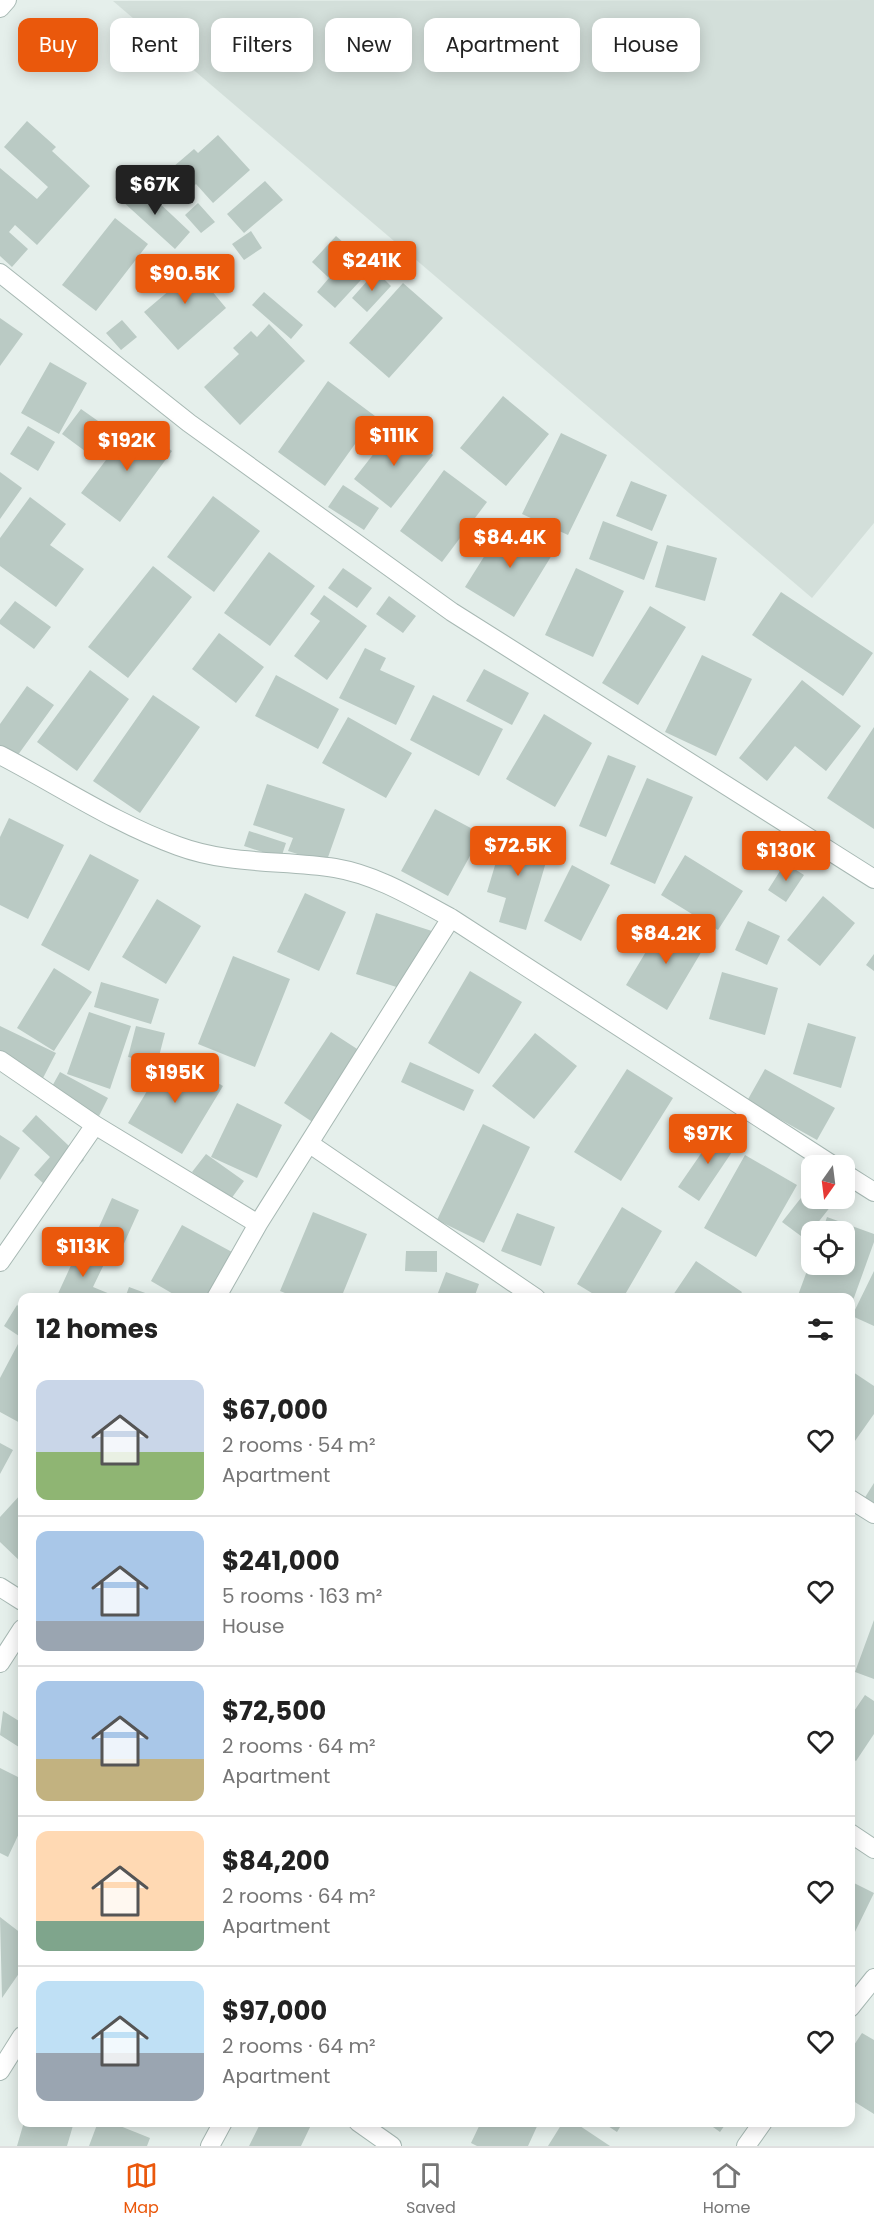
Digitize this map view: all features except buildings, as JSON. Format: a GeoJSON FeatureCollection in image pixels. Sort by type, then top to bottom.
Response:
{"type":"FeatureCollection","features":[{"type":"Feature","properties":{"kind":"street"},"geometry":{"type":"LineString","coordinates":[[0,8],[8,0]]}},
{"type":"Feature","properties":{"kind":"street"},"geometry":{"type":"LineString","coordinates":[[0,273],[189,423],[452,612],[874,879]]}},
{"type":"Feature","properties":{"kind":"street"},"geometry":{"type":"LineString","coordinates":[[0,754],[177,846],[229,860],[336,868],[386,883],[451,918],[817,1155]]}},
{"type":"Feature","properties":{"kind":"street"},"geometry":{"type":"LineString","coordinates":[[219,1293],[258,1224],[451,918]]}},
{"type":"Feature","properties":{"kind":"street"},"geometry":{"type":"LineString","coordinates":[[0,1060],[95,1125],[258,1224]]}},
{"type":"Feature","properties":{"kind":"street"},"geometry":{"type":"LineString","coordinates":[[0,1262],[95,1125]]}},
{"type":"Feature","properties":{"kind":"street"},"geometry":{"type":"LineString","coordinates":[[310,1144],[529,1293]]}},
{"type":"Feature","properties":{"kind":"street"},"geometry":{"type":"LineString","coordinates":[[855,1180],[874,1192]]}},
{"type":"Feature","properties":{"kind":"street"},"geometry":{"type":"LineString","coordinates":[[855,1502],[874,1514]]}},
{"type":"Feature","properties":{"kind":"street"},"geometry":{"type":"LineString","coordinates":[[0,1587],[18,1598]]}},
{"type":"Feature","properties":{"kind":"street"},"geometry":{"type":"LineString","coordinates":[[0,1663],[18,1635]]}},
{"type":"Feature","properties":{"kind":"street"},"geometry":{"type":"LineString","coordinates":[[855,1836],[874,1849]]}},
{"type":"Feature","properties":{"kind":"street"},"geometry":{"type":"LineString","coordinates":[[855,2002],[874,1978]]}},
{"type":"Feature","properties":{"kind":"street"},"geometry":{"type":"LineString","coordinates":[[0,2071],[18,2042]]}},
{"type":"Feature","properties":{"kind":"street"},"geometry":{"type":"LineString","coordinates":[[210,2146],[220,2127]]}},
{"type":"Feature","properties":{"kind":"street"},"geometry":{"type":"LineString","coordinates":[[365,2127],[392,2146]]}},
{"type":"Feature","properties":{"kind":"street"},"geometry":{"type":"LineString","coordinates":[[746,2146],[760,2127]]}},
{"type":"Feature","properties":{"kind":"shaded area"},"geometry":{"type":"Polygon","coordinates":[[[874,0],[874,523],[812,598],[196,72],[199,72],[199,18],[133,18],[113,1],[874,0]]]}}]}
